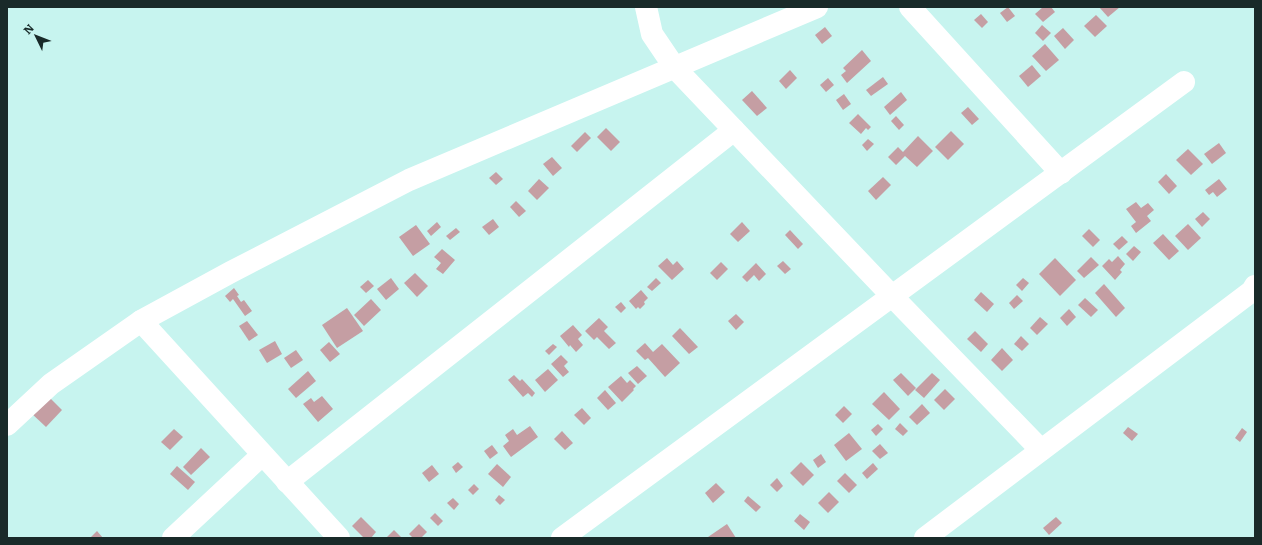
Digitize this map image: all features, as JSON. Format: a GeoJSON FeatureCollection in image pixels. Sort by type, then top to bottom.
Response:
{"type":"FeatureCollection","features":[{"type":"Feature","properties":{"kind":"street"},"geometry":{"type":"LineString","coordinates":[[646,7],[652,34],[675,68],[1041,450]]}},
{"type":"Feature","properties":{"kind":"street"},"geometry":{"type":"LineString","coordinates":[[7,424],[51,384],[141,321],[231,272],[410,180],[817,7]]}},
{"type":"Feature","properties":{"kind":"street"},"geometry":{"type":"LineString","coordinates":[[910,7],[1061,173]]}},
{"type":"Feature","properties":{"kind":"street"},"geometry":{"type":"LineString","coordinates":[[562,538],[1184,82]]}},
{"type":"Feature","properties":{"kind":"street"},"geometry":{"type":"LineString","coordinates":[[287,482],[734,130]]}},
{"type":"Feature","properties":{"kind":"street"},"geometry":{"type":"LineString","coordinates":[[925,538],[1252,291],[1255,286]]}},
{"type":"Feature","properties":{"kind":"street"},"geometry":{"type":"LineString","coordinates":[[141,321],[339,538]]}},
{"type":"Feature","properties":{"kind":"street"},"geometry":{"type":"LineString","coordinates":[[173,538],[262,455]]}},
{"type":"Feature","properties":{"kind":"building"},"geometry":{"type":"Polygon","coordinates":[[[1008,7],[1015,16],[1007,22],[1000,13],[1008,7]]]}},
{"type":"Feature","properties":{"kind":"building"},"geometry":{"type":"Polygon","coordinates":[[[1043,7],[1051,7],[1055,12],[1043,22],[1035,14],[1043,7]]]}},
{"type":"Feature","properties":{"kind":"building"},"geometry":{"type":"Polygon","coordinates":[[[1099,7],[1120,7],[1108,17],[1099,7]]]}},
{"type":"Feature","properties":{"kind":"building"},"geometry":{"type":"Polygon","coordinates":[[[981,14],[988,22],[982,28],[974,20],[981,14]]]}},
{"type":"Feature","properties":{"kind":"building"},"geometry":{"type":"Polygon","coordinates":[[[1096,15],[1107,26],[1095,37],[1084,26],[1096,15]]]}},
{"type":"Feature","properties":{"kind":"building"},"geometry":{"type":"Polygon","coordinates":[[[1042,25],[1051,33],[1043,41],[1035,33],[1042,25]]]}},
{"type":"Feature","properties":{"kind":"building"},"geometry":{"type":"Polygon","coordinates":[[[825,27],[832,36],[822,44],[815,35],[825,27]]]}},
{"type":"Feature","properties":{"kind":"building"},"geometry":{"type":"Polygon","coordinates":[[[1063,28],[1074,40],[1065,49],[1054,36],[1063,28]]]}},
{"type":"Feature","properties":{"kind":"building"},"geometry":{"type":"Polygon","coordinates":[[[1045,44],[1059,60],[1046,71],[1032,56],[1045,44]]]}},
{"type":"Feature","properties":{"kind":"building"},"geometry":{"type":"Polygon","coordinates":[[[862,50],[871,61],[847,83],[841,75],[846,71],[843,68],[862,50]]]}},
{"type":"Feature","properties":{"kind":"building"},"geometry":{"type":"Polygon","coordinates":[[[1032,65],[1041,76],[1028,87],[1019,76],[1032,65]]]}},
{"type":"Feature","properties":{"kind":"building"},"geometry":{"type":"Polygon","coordinates":[[[790,70],[797,78],[786,89],[779,81],[790,70]]]}},
{"type":"Feature","properties":{"kind":"building"},"geometry":{"type":"Polygon","coordinates":[[[883,77],[888,84],[871,96],[866,90],[883,77]]]}},
{"type":"Feature","properties":{"kind":"building"},"geometry":{"type":"Polygon","coordinates":[[[828,78],[834,85],[826,92],[820,85],[828,78]]]}},
{"type":"Feature","properties":{"kind":"building"},"geometry":{"type":"Polygon","coordinates":[[[752,91],[767,108],[757,116],[742,100],[752,91]]]}},
{"type":"Feature","properties":{"kind":"building"},"geometry":{"type":"Polygon","coordinates":[[[901,92],[907,100],[890,115],[884,107],[901,92]]]}},
{"type":"Feature","properties":{"kind":"building"},"geometry":{"type":"Polygon","coordinates":[[[844,94],[851,104],[843,110],[836,100],[844,94]]]}},
{"type":"Feature","properties":{"kind":"building"},"geometry":{"type":"Polygon","coordinates":[[[968,107],[979,119],[972,125],[961,113],[968,107]]]}},
{"type":"Feature","properties":{"kind":"building"},"geometry":{"type":"Polygon","coordinates":[[[858,114],[871,127],[868,130],[866,128],[861,134],[849,123],[858,114]]]}},
{"type":"Feature","properties":{"kind":"building"},"geometry":{"type":"Polygon","coordinates":[[[896,116],[904,125],[899,130],[891,121],[896,116]]]}},
{"type":"Feature","properties":{"kind":"building"},"geometry":{"type":"Polygon","coordinates":[[[606,128],[620,142],[611,151],[597,137],[606,128]]]}},
{"type":"Feature","properties":{"kind":"building"},"geometry":{"type":"Polygon","coordinates":[[[951,131],[964,144],[948,160],[935,147],[951,131]]]}},
{"type":"Feature","properties":{"kind":"building"},"geometry":{"type":"Polygon","coordinates":[[[585,132],[591,138],[577,152],[571,146],[585,132]]]}},
{"type":"Feature","properties":{"kind":"building"},"geometry":{"type":"Polygon","coordinates":[[[918,136],[933,151],[917,167],[905,156],[896,165],[888,157],[898,147],[903,152],[918,136]]]}},
{"type":"Feature","properties":{"kind":"building"},"geometry":{"type":"Polygon","coordinates":[[[868,139],[874,144],[867,151],[862,145],[868,139]]]}},
{"type":"Feature","properties":{"kind":"building"},"geometry":{"type":"Polygon","coordinates":[[[1219,143],[1226,153],[1212,164],[1204,154],[1219,143]]]}},
{"type":"Feature","properties":{"kind":"building"},"geometry":{"type":"Polygon","coordinates":[[[1188,149],[1203,164],[1191,175],[1176,160],[1188,149]]]}},
{"type":"Feature","properties":{"kind":"building"},"geometry":{"type":"Polygon","coordinates":[[[552,157],[562,168],[553,176],[543,164],[552,157]]]}},
{"type":"Feature","properties":{"kind":"building"},"geometry":{"type":"Polygon","coordinates":[[[496,172],[503,179],[496,185],[489,178],[496,172]]]}},
{"type":"Feature","properties":{"kind":"building"},"geometry":{"type":"Polygon","coordinates":[[[1166,174],[1177,186],[1169,194],[1158,182],[1166,174]]]}},
{"type":"Feature","properties":{"kind":"building"},"geometry":{"type":"Polygon","coordinates":[[[883,177],[891,185],[876,200],[868,191],[883,177]]]}},
{"type":"Feature","properties":{"kind":"building"},"geometry":{"type":"Polygon","coordinates":[[[539,179],[549,188],[537,200],[528,191],[539,179]]]}},
{"type":"Feature","properties":{"kind":"building"},"geometry":{"type":"Polygon","coordinates":[[[1219,179],[1227,189],[1217,197],[1213,192],[1209,195],[1205,190],[1219,179]]]}},
{"type":"Feature","properties":{"kind":"building"},"geometry":{"type":"Polygon","coordinates":[[[516,201],[526,211],[519,217],[510,207],[516,201]]]}},
{"type":"Feature","properties":{"kind":"building"},"geometry":{"type":"Polygon","coordinates":[[[1136,202],[1141,208],[1148,203],[1154,210],[1147,216],[1151,221],[1136,233],[1131,226],[1136,222],[1126,209],[1136,202]]]}},
{"type":"Feature","properties":{"kind":"building"},"geometry":{"type":"Polygon","coordinates":[[[1203,212],[1210,219],[1202,227],[1195,219],[1203,212]]]}},
{"type":"Feature","properties":{"kind":"building"},"geometry":{"type":"Polygon","coordinates":[[[493,219],[499,227],[489,235],[482,227],[493,219]]]}},
{"type":"Feature","properties":{"kind":"building"},"geometry":{"type":"Polygon","coordinates":[[[437,222],[441,227],[431,236],[427,231],[437,222]]]}},
{"type":"Feature","properties":{"kind":"building"},"geometry":{"type":"Polygon","coordinates":[[[742,222],[750,231],[738,242],[730,234],[742,222]]]}},
{"type":"Feature","properties":{"kind":"building"},"geometry":{"type":"Polygon","coordinates":[[[1188,224],[1201,238],[1188,250],[1175,236],[1188,224]]]}},
{"type":"Feature","properties":{"kind":"building"},"geometry":{"type":"Polygon","coordinates":[[[416,225],[430,244],[413,256],[399,237],[416,225]]]}},
{"type":"Feature","properties":{"kind":"building"},"geometry":{"type":"Polygon","coordinates":[[[456,228],[460,232],[450,240],[446,236],[456,228]]]}},
{"type":"Feature","properties":{"kind":"building"},"geometry":{"type":"Polygon","coordinates":[[[1089,229],[1100,240],[1093,247],[1082,236],[1089,229]]]}},
{"type":"Feature","properties":{"kind":"building"},"geometry":{"type":"Polygon","coordinates":[[[790,230],[803,244],[798,249],[785,235],[790,230]]]}},
{"type":"Feature","properties":{"kind":"building"},"geometry":{"type":"Polygon","coordinates":[[[1163,234],[1179,251],[1169,260],[1153,243],[1163,234]]]}},
{"type":"Feature","properties":{"kind":"building"},"geometry":{"type":"Polygon","coordinates":[[[1122,236],[1128,242],[1119,250],[1113,244],[1122,236]]]}},
{"type":"Feature","properties":{"kind":"building"},"geometry":{"type":"Polygon","coordinates":[[[1134,246],[1141,252],[1133,261],[1126,254],[1134,246]]]}},
{"type":"Feature","properties":{"kind":"building"},"geometry":{"type":"Polygon","coordinates":[[[442,249],[455,260],[443,274],[436,269],[441,263],[434,257],[442,249]]]}},
{"type":"Feature","properties":{"kind":"building"},"geometry":{"type":"Polygon","coordinates":[[[1118,256],[1125,264],[1120,270],[1122,272],[1115,280],[1102,266],[1109,259],[1112,262],[1118,256]]]}},
{"type":"Feature","properties":{"kind":"building"},"geometry":{"type":"Polygon","coordinates":[[[1091,257],[1099,265],[1084,278],[1077,271],[1091,257]]]}},
{"type":"Feature","properties":{"kind":"building"},"geometry":{"type":"Polygon","coordinates":[[[667,258],[673,265],[677,261],[684,269],[672,280],[658,266],[667,258]]]}},
{"type":"Feature","properties":{"kind":"building"},"geometry":{"type":"Polygon","coordinates":[[[1055,258],[1076,280],[1060,296],[1039,274],[1055,258]]]}},
{"type":"Feature","properties":{"kind":"building"},"geometry":{"type":"Polygon","coordinates":[[[783,261],[791,269],[785,274],[777,266],[783,261]]]}},
{"type":"Feature","properties":{"kind":"building"},"geometry":{"type":"Polygon","coordinates":[[[721,262],[728,269],[717,280],[710,273],[721,262]]]}},
{"type":"Feature","properties":{"kind":"building"},"geometry":{"type":"Polygon","coordinates":[[[756,263],[766,274],[759,281],[754,275],[747,282],[742,277],[756,263]]]}},
{"type":"Feature","properties":{"kind":"building"},"geometry":{"type":"Polygon","coordinates":[[[415,273],[428,286],[417,297],[404,283],[415,273]]]}},
{"type":"Feature","properties":{"kind":"building"},"geometry":{"type":"Polygon","coordinates":[[[391,278],[399,289],[386,300],[377,289],[391,278]]]}},
{"type":"Feature","properties":{"kind":"building"},"geometry":{"type":"Polygon","coordinates":[[[656,278],[661,283],[652,291],[647,287],[656,278]]]}},
{"type":"Feature","properties":{"kind":"building"},"geometry":{"type":"Polygon","coordinates":[[[1023,278],[1029,283],[1022,291],[1016,285],[1023,278]]]}},
{"type":"Feature","properties":{"kind":"building"},"geometry":{"type":"Polygon","coordinates":[[[368,280],[374,286],[366,293],[360,287],[368,280]]]}},
{"type":"Feature","properties":{"kind":"building"},"geometry":{"type":"Polygon","coordinates":[[[1104,284],[1125,308],[1116,317],[1095,293],[1104,284]]]}},
{"type":"Feature","properties":{"kind":"building"},"geometry":{"type":"Polygon","coordinates":[[[234,288],[239,295],[237,296],[241,302],[244,300],[252,311],[245,316],[233,299],[230,302],[225,296],[234,288]]]}},
{"type":"Feature","properties":{"kind":"building"},"geometry":{"type":"Polygon","coordinates":[[[641,290],[648,298],[640,309],[638,307],[636,309],[629,301],[641,290]]]}},
{"type":"Feature","properties":{"kind":"building"},"geometry":{"type":"Polygon","coordinates":[[[981,292],[994,304],[987,312],[974,300],[981,292]]]}},
{"type":"Feature","properties":{"kind":"building"},"geometry":{"type":"Polygon","coordinates":[[[1017,295],[1023,301],[1014,309],[1009,303],[1017,295]]]}},
{"type":"Feature","properties":{"kind":"building"},"geometry":{"type":"Polygon","coordinates":[[[1085,298],[1098,310],[1091,317],[1078,305],[1085,298]]]}},
{"type":"Feature","properties":{"kind":"building"},"geometry":{"type":"Polygon","coordinates":[[[371,299],[381,310],[364,326],[354,315],[371,299]]]}},
{"type":"Feature","properties":{"kind":"building"},"geometry":{"type":"Polygon","coordinates":[[[621,302],[626,308],[621,313],[615,307],[621,302]]]}},
{"type":"Feature","properties":{"kind":"building"},"geometry":{"type":"Polygon","coordinates":[[[347,308],[363,331],[337,348],[322,325],[347,308]]]}},
{"type":"Feature","properties":{"kind":"building"},"geometry":{"type":"Polygon","coordinates":[[[1069,309],[1076,317],[1067,326],[1060,318],[1069,309]]]}},
{"type":"Feature","properties":{"kind":"building"},"geometry":{"type":"Polygon","coordinates":[[[736,314],[744,322],[736,330],[728,321],[736,314]]]}},
{"type":"Feature","properties":{"kind":"building"},"geometry":{"type":"Polygon","coordinates":[[[1040,317],[1048,324],[1037,335],[1030,328],[1040,317]]]}},
{"type":"Feature","properties":{"kind":"building"},"geometry":{"type":"Polygon","coordinates":[[[599,318],[608,327],[604,331],[616,343],[609,349],[597,337],[594,340],[585,331],[599,318]]]}},
{"type":"Feature","properties":{"kind":"building"},"geometry":{"type":"Polygon","coordinates":[[[247,321],[258,335],[249,341],[239,326],[247,321]]]}},
{"type":"Feature","properties":{"kind":"building"},"geometry":{"type":"Polygon","coordinates":[[[573,325],[582,335],[578,339],[583,345],[576,352],[570,345],[569,347],[560,336],[573,325]]]}},
{"type":"Feature","properties":{"kind":"building"},"geometry":{"type":"Polygon","coordinates":[[[680,328],[698,347],[689,354],[672,336],[680,328]]]}},
{"type":"Feature","properties":{"kind":"building"},"geometry":{"type":"Polygon","coordinates":[[[975,331],[988,344],[981,352],[967,339],[975,331]]]}},
{"type":"Feature","properties":{"kind":"building"},"geometry":{"type":"Polygon","coordinates":[[[1021,336],[1029,344],[1022,351],[1014,344],[1021,336]]]}},
{"type":"Feature","properties":{"kind":"building"},"geometry":{"type":"Polygon","coordinates":[[[275,341],[282,354],[267,363],[259,350],[275,341]]]}},
{"type":"Feature","properties":{"kind":"building"},"geometry":{"type":"Polygon","coordinates":[[[329,342],[340,354],[330,362],[320,350],[329,342]]]}},
{"type":"Feature","properties":{"kind":"building"},"geometry":{"type":"Polygon","coordinates":[[[645,343],[653,352],[662,344],[680,363],[665,377],[648,358],[645,360],[636,351],[645,343]]]}},
{"type":"Feature","properties":{"kind":"building"},"geometry":{"type":"Polygon","coordinates":[[[553,344],[557,347],[549,355],[545,351],[553,344]]]}},
{"type":"Feature","properties":{"kind":"building"},"geometry":{"type":"Polygon","coordinates":[[[1002,348],[1013,360],[1002,371],[991,360],[1002,348]]]}},
{"type":"Feature","properties":{"kind":"building"},"geometry":{"type":"Polygon","coordinates":[[[296,350],[303,360],[291,368],[284,358],[296,350]]]}},
{"type":"Feature","properties":{"kind":"building"},"geometry":{"type":"Polygon","coordinates":[[[561,355],[568,362],[564,366],[569,372],[563,377],[551,364],[561,355]]]}},
{"type":"Feature","properties":{"kind":"building"},"geometry":{"type":"Polygon","coordinates":[[[637,366],[647,376],[638,384],[628,373],[637,366]]]}},
{"type":"Feature","properties":{"kind":"building"},"geometry":{"type":"Polygon","coordinates":[[[548,369],[558,380],[545,392],[535,380],[548,369]]]}},
{"type":"Feature","properties":{"kind":"building"},"geometry":{"type":"Polygon","coordinates":[[[308,371],[316,381],[296,398],[288,389],[308,371]]]}},
{"type":"Feature","properties":{"kind":"building"},"geometry":{"type":"Polygon","coordinates":[[[901,373],[916,388],[908,396],[893,380],[901,373]]]}},
{"type":"Feature","properties":{"kind":"building"},"geometry":{"type":"Polygon","coordinates":[[[932,373],[940,380],[924,398],[915,390],[932,373]]]}},
{"type":"Feature","properties":{"kind":"building"},"geometry":{"type":"Polygon","coordinates":[[[514,375],[520,381],[522,379],[535,393],[532,397],[528,393],[523,397],[508,380],[514,375]]]}},
{"type":"Feature","properties":{"kind":"building"},"geometry":{"type":"Polygon","coordinates":[[[621,376],[627,383],[630,380],[636,386],[622,402],[608,387],[621,376]]]}},
{"type":"Feature","properties":{"kind":"building"},"geometry":{"type":"Polygon","coordinates":[[[945,389],[955,399],[944,410],[934,400],[945,389]]]}},
{"type":"Feature","properties":{"kind":"building"},"geometry":{"type":"Polygon","coordinates":[[[605,390],[616,403],[608,410],[597,398],[605,390]]]}},
{"type":"Feature","properties":{"kind":"building"},"geometry":{"type":"Polygon","coordinates":[[[884,392],[900,409],[889,420],[872,404],[884,392]]]}},
{"type":"Feature","properties":{"kind":"building"},"geometry":{"type":"Polygon","coordinates":[[[46,394],[62,410],[46,427],[30,412],[46,394]]]}},
{"type":"Feature","properties":{"kind":"building"},"geometry":{"type":"Polygon","coordinates":[[[322,396],[333,409],[318,422],[303,404],[311,398],[314,402],[322,396]]]}},
{"type":"Feature","properties":{"kind":"building"},"geometry":{"type":"Polygon","coordinates":[[[922,404],[930,413],[917,425],[909,417],[922,404]]]}},
{"type":"Feature","properties":{"kind":"building"},"geometry":{"type":"Polygon","coordinates":[[[844,406],[852,414],[843,423],[835,415],[844,406]]]}},
{"type":"Feature","properties":{"kind":"building"},"geometry":{"type":"Polygon","coordinates":[[[582,408],[591,418],[584,425],[574,415],[582,408]]]}},
{"type":"Feature","properties":{"kind":"building"},"geometry":{"type":"Polygon","coordinates":[[[900,423],[908,431],[903,436],[895,429],[900,423]]]}},
{"type":"Feature","properties":{"kind":"building"},"geometry":{"type":"Polygon","coordinates":[[[878,424],[883,429],[876,436],[871,430],[878,424]]]}},
{"type":"Feature","properties":{"kind":"building"},"geometry":{"type":"Polygon","coordinates":[[[530,426],[538,437],[511,457],[503,446],[509,441],[505,435],[513,429],[517,435],[530,426]]]}},
{"type":"Feature","properties":{"kind":"building"},"geometry":{"type":"Polygon","coordinates":[[[1128,427],[1138,434],[1132,441],[1123,433],[1128,427]]]}},
{"type":"Feature","properties":{"kind":"building"},"geometry":{"type":"Polygon","coordinates":[[[1242,428],[1247,432],[1240,442],[1235,438],[1242,428]]]}},
{"type":"Feature","properties":{"kind":"building"},"geometry":{"type":"Polygon","coordinates":[[[174,429],[183,437],[170,450],[161,442],[174,429]]]}},
{"type":"Feature","properties":{"kind":"building"},"geometry":{"type":"Polygon","coordinates":[[[562,431],[573,443],[565,450],[554,439],[562,431]]]}},
{"type":"Feature","properties":{"kind":"building"},"geometry":{"type":"Polygon","coordinates":[[[849,433],[862,449],[846,461],[834,445],[849,433]]]}},
{"type":"Feature","properties":{"kind":"building"},"geometry":{"type":"Polygon","coordinates":[[[880,444],[888,453],[880,459],[872,451],[880,444]]]}},
{"type":"Feature","properties":{"kind":"building"},"geometry":{"type":"Polygon","coordinates":[[[492,445],[498,453],[490,459],[484,451],[492,445]]]}},
{"type":"Feature","properties":{"kind":"building"},"geometry":{"type":"Polygon","coordinates":[[[201,448],[210,457],[191,475],[183,467],[201,448]]]}},
{"type":"Feature","properties":{"kind":"building"},"geometry":{"type":"Polygon","coordinates":[[[821,454],[826,462],[818,468],[813,460],[821,454]]]}},
{"type":"Feature","properties":{"kind":"building"},"geometry":{"type":"Polygon","coordinates":[[[458,462],[463,467],[456,473],[452,467],[458,462]]]}},
{"type":"Feature","properties":{"kind":"building"},"geometry":{"type":"Polygon","coordinates":[[[801,462],[814,475],[803,486],[790,473],[801,462]]]}},
{"type":"Feature","properties":{"kind":"building"},"geometry":{"type":"Polygon","coordinates":[[[873,463],[878,469],[867,479],[862,473],[873,463]]]}},
{"type":"Feature","properties":{"kind":"building"},"geometry":{"type":"Polygon","coordinates":[[[497,464],[511,477],[503,487],[488,474],[497,464]]]}},
{"type":"Feature","properties":{"kind":"building"},"geometry":{"type":"Polygon","coordinates":[[[432,465],[439,474],[429,482],[422,473],[432,465]]]}},
{"type":"Feature","properties":{"kind":"building"},"geometry":{"type":"Polygon","coordinates":[[[177,466],[195,482],[188,490],[170,474],[177,466]]]}},
{"type":"Feature","properties":{"kind":"building"},"geometry":{"type":"Polygon","coordinates":[[[845,473],[857,485],[849,493],[837,481],[845,473]]]}},
{"type":"Feature","properties":{"kind":"building"},"geometry":{"type":"Polygon","coordinates":[[[777,478],[783,486],[777,492],[770,485],[777,478]]]}},
{"type":"Feature","properties":{"kind":"building"},"geometry":{"type":"Polygon","coordinates":[[[716,483],[725,492],[713,503],[705,493],[716,483]]]}},
{"type":"Feature","properties":{"kind":"building"},"geometry":{"type":"Polygon","coordinates":[[[474,484],[479,489],[473,495],[468,490],[474,484]]]}},
{"type":"Feature","properties":{"kind":"building"},"geometry":{"type":"Polygon","coordinates":[[[829,492],[839,502],[828,513],[818,503],[829,492]]]}},
{"type":"Feature","properties":{"kind":"building"},"geometry":{"type":"Polygon","coordinates":[[[499,495],[505,500],[500,505],[495,500],[499,495]]]}},
{"type":"Feature","properties":{"kind":"building"},"geometry":{"type":"Polygon","coordinates":[[[748,496],[761,507],[756,512],[744,501],[748,496]]]}},
{"type":"Feature","properties":{"kind":"building"},"geometry":{"type":"Polygon","coordinates":[[[453,498],[459,504],[454,510],[447,503],[453,498]]]}},
{"type":"Feature","properties":{"kind":"building"},"geometry":{"type":"Polygon","coordinates":[[[435,513],[443,521],[438,526],[430,518],[435,513]]]}},
{"type":"Feature","properties":{"kind":"building"},"geometry":{"type":"Polygon","coordinates":[[[800,514],[810,522],[804,530],[794,521],[800,514]]]}},
{"type":"Feature","properties":{"kind":"building"},"geometry":{"type":"Polygon","coordinates":[[[361,517],[376,532],[371,538],[364,538],[352,526],[361,517]]]}},
{"type":"Feature","properties":{"kind":"building"},"geometry":{"type":"Polygon","coordinates":[[[1056,517],[1062,523],[1049,535],[1043,528],[1056,517]]]}},
{"type":"Feature","properties":{"kind":"building"},"geometry":{"type":"Polygon","coordinates":[[[419,524],[427,532],[421,538],[413,538],[409,534],[419,524]]]}},
{"type":"Feature","properties":{"kind":"building"},"geometry":{"type":"Polygon","coordinates":[[[727,524],[736,538],[708,537],[727,524]]]}},
{"type":"Feature","properties":{"kind":"building"},"geometry":{"type":"Polygon","coordinates":[[[394,530],[402,538],[386,538],[394,530]]]}},
{"type":"Feature","properties":{"kind":"building"},"geometry":{"type":"Polygon","coordinates":[[[97,531],[103,538],[90,538],[97,531]]]}}]}
